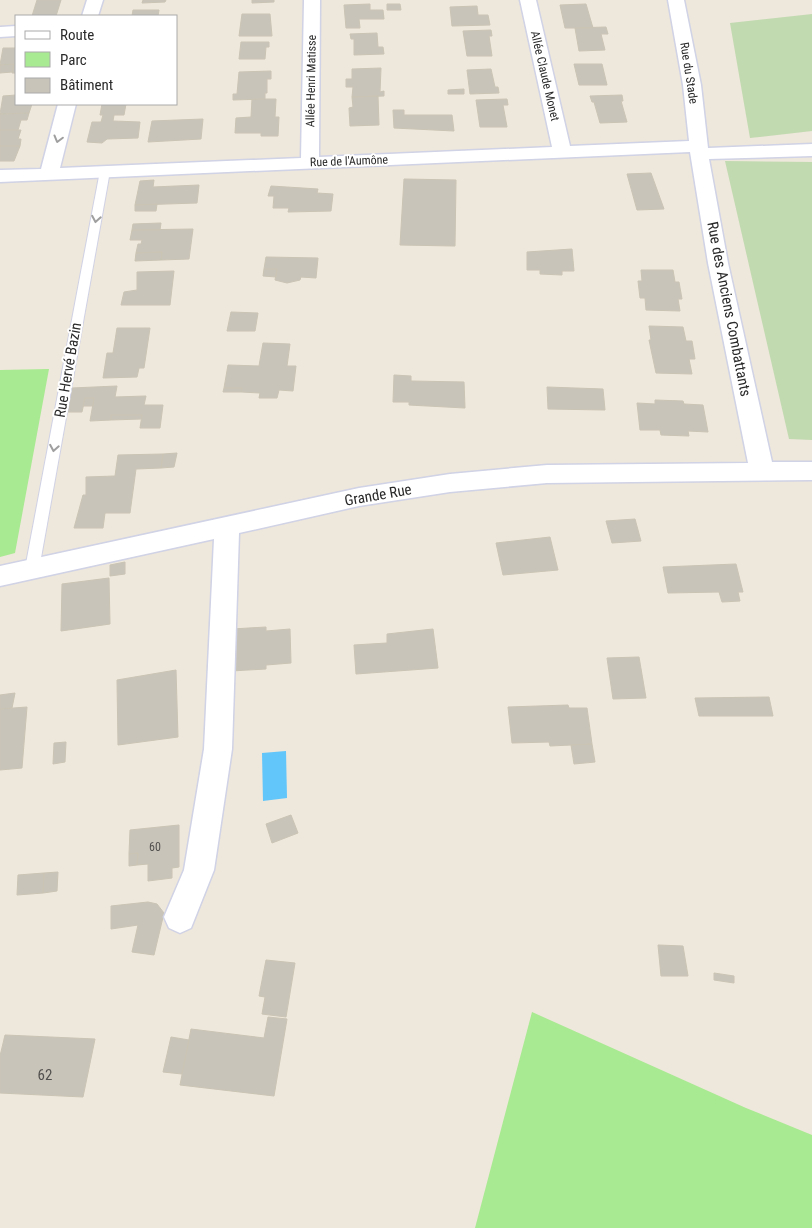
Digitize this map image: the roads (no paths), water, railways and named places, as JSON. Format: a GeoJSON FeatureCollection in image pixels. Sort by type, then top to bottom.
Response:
{"type":"FeatureCollection","features":[{"type":"Feature","properties":{"kind":"street"},"geometry":{"type":"LineString","coordinates":[[90,15],[95,0]]}},
{"type":"Feature","properties":{"kind":"street","name":"Allée Henri Matisse"},"geometry":{"type":"LineString","coordinates":[[310,163],[312,0]]}},
{"type":"Feature","properties":{"kind":"street","name":"Allée Claude Monet"},"geometry":{"type":"LineString","coordinates":[[528,0],[562,152]]}},
{"type":"Feature","properties":{"kind":"street","name":"Rue du Stade"},"geometry":{"type":"LineString","coordinates":[[676,0],[692,85],[699,150]]}},
{"type":"Feature","properties":{"kind":"street"},"geometry":{"type":"LineString","coordinates":[[0,32],[15,32]]}},
{"type":"Feature","properties":{"kind":"street"},"geometry":{"type":"LineString","coordinates":[[49,174],[67,105]]}},
{"type":"Feature","properties":{"kind":"street","name":"Rue des Anciens Combattants"},"geometry":{"type":"LineString","coordinates":[[699,150],[718,263],[762,471]]}},
{"type":"Feature","properties":{"kind":"street","name":"Rue de l'Aumône"},"geometry":{"type":"LineString","coordinates":[[0,176],[562,152],[812,150]]}},
{"type":"Feature","properties":{"kind":"street","name":"Grande Rue"},"geometry":{"type":"LineString","coordinates":[[0,576],[360,497],[450,483],[547,474],[812,471]]}},
{"type":"Feature","properties":{"kind":"street"},"geometry":{"type":"LineString","coordinates":[[180,916],[199,870],[218,749],[227,526]]}},
{"type":"Feature","properties":{"kind":"lane","name":"Rue Hervé Bazin"},"geometry":{"type":"LineString","coordinates":[[32,569],[105,171]]}},
{"type":"Feature","properties":{"kind":"water"},"geometry":{"type":"Polygon","coordinates":[[[286,751],[287,798],[263,801],[262,753],[286,751]]]}}]}
